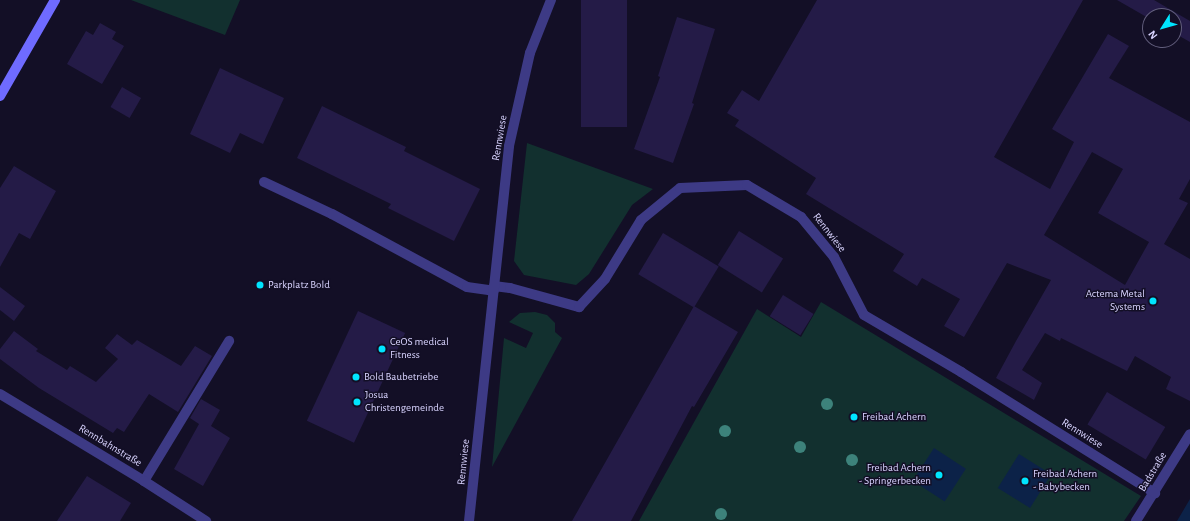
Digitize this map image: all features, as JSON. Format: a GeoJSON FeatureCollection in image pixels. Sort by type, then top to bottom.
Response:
{"type":"FeatureCollection","features":[{"type":"Feature","properties":{"kind":"street"},"geometry":{"type":"LineString","coordinates":[[0,96],[56,0]]}},
{"type":"Feature","properties":{"kind":"street","name":"Rennwiese"},"geometry":{"type":"LineString","coordinates":[[470,521],[509,146],[530,53],[551,0]]}},
{"type":"Feature","properties":{"kind":"street"},"geometry":{"type":"LineString","coordinates":[[264,182],[332,214],[467,287],[494,288]]}},
{"type":"Feature","properties":{"kind":"street","name":"Rennwiese"},"geometry":{"type":"LineString","coordinates":[[494,288],[510,288],[579,307],[605,279],[641,220],[680,188],[747,185],[801,217],[834,257],[864,315],[961,372],[1155,494]]}},
{"type":"Feature","properties":{"kind":"street"},"geometry":{"type":"LineString","coordinates":[[144,481],[229,341]]}},
{"type":"Feature","properties":{"kind":"street","name":"Rennbahnstraße"},"geometry":{"type":"LineString","coordinates":[[0,394],[144,481],[206,521]]}},
{"type":"Feature","properties":{"kind":"street","name":"Badstraße"},"geometry":{"type":"LineString","coordinates":[[1136,521],[1155,494],[1190,434]]}},
{"type":"Feature","properties":{"kind":"green space"},"geometry":{"type":"Polygon","coordinates":[[[131,0],[240,0],[225,35],[131,0]]]}},
{"type":"Feature","properties":{"kind":"green space"},"geometry":{"type":"Polygon","coordinates":[[[527,143],[653,189],[632,205],[589,274],[576,285],[524,275],[514,261],[527,143]]]}},
{"type":"Feature","properties":{"kind":"green space","name":"Freibad Achern"},"geometry":{"type":"Polygon","coordinates":[[[821,302],[1141,496],[1124,521],[639,521],[757,309],[801,337],[821,302]]]}},
{"type":"Feature","properties":{"kind":"green space"},"geometry":{"type":"Polygon","coordinates":[[[535,312],[547,315],[555,323],[555,332],[562,338],[492,467],[504,338],[526,348],[533,333],[509,322],[520,313],[535,312]]]}},
{"type":"Feature","properties":{"kind":"water","name":"Freibad Achern - Springerbecken"},"geometry":{"type":"Polygon","coordinates":[[[934,448],[966,469],[945,501],[913,481],[934,448]]]}},
{"type":"Feature","properties":{"kind":"water","name":"Freibad Achern - Babybecken"},"geometry":{"type":"Polygon","coordinates":[[[1019,454],[1051,474],[1030,508],[998,488],[1019,454]]]}},
{"type":"Feature","properties":{"kind":"water"},"geometry":{"type":"Polygon","coordinates":[[[1190,499],[1190,521],[1177,521],[1190,499]]]}},
{"type":"Feature","properties":{"kind":"building"},"geometry":{"type":"Polygon","coordinates":[[[581,0],[627,0],[627,127],[581,127],[581,0]]]}},
{"type":"Feature","properties":{"kind":"building"},"geometry":{"type":"Polygon","coordinates":[[[817,0],[1083,0],[994,157],[1050,189],[1074,142],[1052,129],[1108,34],[1129,46],[1109,78],[1190,122],[1190,179],[1179,199],[1188,203],[1164,244],[1190,259],[1190,401],[1166,389],[1171,377],[1135,356],[1127,371],[1061,338],[1060,341],[1045,333],[1022,370],[1042,383],[1034,400],[996,378],[1051,280],[1007,263],[964,337],[944,326],[960,299],[922,278],[917,286],[893,271],[904,254],[806,194],[816,178],[735,126],[739,120],[727,113],[742,90],[759,101],[817,0]],[[1092,152],[1044,235],[1125,285],[1149,242],[1098,213],[1123,169],[1092,152]]]}},
{"type":"Feature","properties":{"kind":"building"},"geometry":{"type":"Polygon","coordinates":[[[1117,0],[1154,0],[1168,8],[1142,8],[1142,14],[1117,0]]]}},
{"type":"Feature","properties":{"kind":"building"},"geometry":{"type":"Polygon","coordinates":[[[1182,16],[1190,21],[1190,42],[1182,38],[1182,16]]]}},
{"type":"Feature","properties":{"kind":"building"},"geometry":{"type":"Polygon","coordinates":[[[677,17],[715,29],[692,103],[694,104],[673,163],[634,149],[660,77],[658,76],[677,17]]]}},
{"type":"Feature","properties":{"kind":"building"},"geometry":{"type":"Polygon","coordinates":[[[100,23],[116,32],[112,39],[124,46],[102,84],[67,64],[86,31],[93,35],[100,23]]]}},
{"type":"Feature","properties":{"kind":"building"},"geometry":{"type":"Polygon","coordinates":[[[220,68],[284,98],[263,144],[240,133],[230,153],[190,134],[220,68]]]}},
{"type":"Feature","properties":{"kind":"building"},"geometry":{"type":"Polygon","coordinates":[[[122,87],[141,98],[130,118],[110,107],[122,87]]]}},
{"type":"Feature","properties":{"kind":"building"},"geometry":{"type":"Polygon","coordinates":[[[322,106],[406,147],[404,151],[480,189],[454,241],[388,208],[391,204],[297,158],[322,106]]]}},
{"type":"Feature","properties":{"kind":"building"},"geometry":{"type":"Polygon","coordinates":[[[14,166],[56,191],[30,239],[19,233],[0,267],[0,188],[14,166]]]}},
{"type":"Feature","properties":{"kind":"building"},"geometry":{"type":"Polygon","coordinates":[[[739,231],[783,259],[762,292],[718,265],[739,231]]]}},
{"type":"Feature","properties":{"kind":"building"},"geometry":{"type":"Polygon","coordinates":[[[663,233],[719,266],[694,308],[638,274],[663,233]]]}},
{"type":"Feature","properties":{"kind":"building"},"geometry":{"type":"Polygon","coordinates":[[[0,287],[25,306],[14,321],[0,310],[0,287]]]}},
{"type":"Feature","properties":{"kind":"building"},"geometry":{"type":"Polygon","coordinates":[[[783,295],[814,314],[800,335],[770,316],[783,295]]]}},
{"type":"Feature","properties":{"kind":"building"},"geometry":{"type":"Polygon","coordinates":[[[694,306],[738,332],[694,407],[692,406],[631,521],[572,521],[694,306]]]}},
{"type":"Feature","properties":{"kind":"building","name":"Bold Baubetriebe"},"geometry":{"type":"Polygon","coordinates":[[[358,311],[405,333],[354,443],[307,421],[358,311]]]}},
{"type":"Feature","properties":{"kind":"building"},"geometry":{"type":"Polygon","coordinates":[[[14,331],[38,349],[36,351],[67,370],[70,366],[96,382],[118,359],[105,348],[117,334],[132,345],[137,340],[181,366],[195,346],[212,356],[178,412],[149,394],[124,432],[117,428],[113,433],[39,388],[0,359],[0,349],[14,331]]]}},
{"type":"Feature","properties":{"kind":"building"},"geometry":{"type":"Polygon","coordinates":[[[1107,392],[1165,427],[1146,460],[1087,425],[1107,392]]]}},
{"type":"Feature","properties":{"kind":"building"},"geometry":{"type":"Polygon","coordinates":[[[201,399],[220,410],[211,426],[230,438],[203,486],[174,469],[199,424],[190,418],[201,399]]]}},
{"type":"Feature","properties":{"kind":"building"},"geometry":{"type":"Polygon","coordinates":[[[87,476],[131,503],[120,521],[57,521],[87,476]]]}},
{"type":"Feature","properties":{"kind":"place","name":"Parkplatz Bold"},"geometry":{"type":"Point","coordinates":[260,285]}},
{"type":"Feature","properties":{"kind":"place","name":"Actema Metal Systems"},"geometry":{"type":"Point","coordinates":[1153,301]}},
{"type":"Feature","properties":{"kind":"place","name":"CeOS medical Fitness"},"geometry":{"type":"Point","coordinates":[382,349]}},
{"type":"Feature","properties":{"kind":"place","name":"Bold Baubetriebe"},"geometry":{"type":"Point","coordinates":[356,377]}},
{"type":"Feature","properties":{"kind":"place","name":"Josua Christengemeinde"},"geometry":{"type":"Point","coordinates":[357,402]}},
{"type":"Feature","properties":{"kind":"place","name":"Freibad Achern"},"geometry":{"type":"Point","coordinates":[854,417]}},
{"type":"Feature","properties":{"kind":"place","name":"Freibad Achern - Springerbecken"},"geometry":{"type":"Point","coordinates":[939,475]}},
{"type":"Feature","properties":{"kind":"place","name":"Freibad Achern - Babybecken"},"geometry":{"type":"Point","coordinates":[1025,481]}}]}
